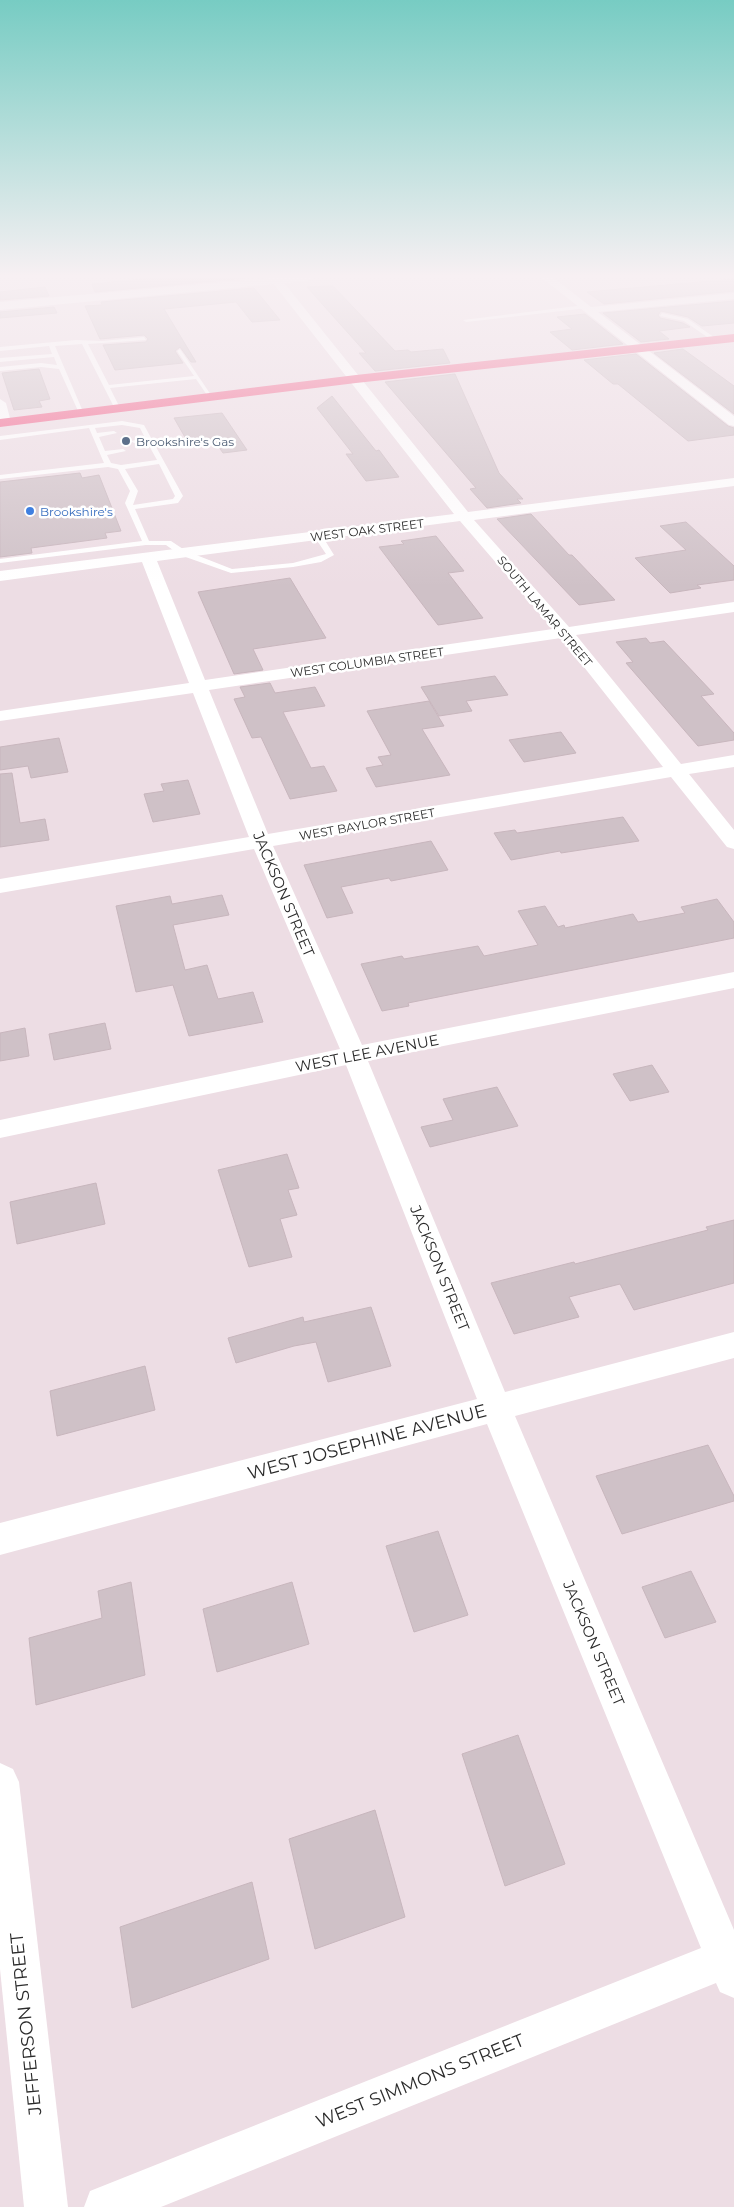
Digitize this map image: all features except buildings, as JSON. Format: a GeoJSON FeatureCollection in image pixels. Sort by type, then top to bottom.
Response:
{"type":"FeatureCollection","features":[{"type":"Feature","properties":{"kind":"main road"},"geometry":{"type":"LineString","coordinates":[[3,422],[340,381]]}},
{"type":"Feature","properties":{"kind":"street","name":"SOUTH LAMAR STREET"},"geometry":{"type":"LineString","coordinates":[[358,381],[465,518],[565,632],[734,843]]}},
{"type":"Feature","properties":{"kind":"street"},"geometry":{"type":"LineString","coordinates":[[681,381],[734,422]]}},
{"type":"Feature","properties":{"kind":"street"},"geometry":{"type":"LineString","coordinates":[[0,403],[3,422]]}},
{"type":"Feature","properties":{"kind":"street","name":"WEST OAK STREET"},"geometry":{"type":"LineString","coordinates":[[0,576],[147,550],[184,553],[734,482]]}},
{"type":"Feature","properties":{"kind":"street","name":"JACKSON STREET"},"geometry":{"type":"LineString","coordinates":[[147,550],[198,687],[261,842],[354,1055],[496,1408],[731,1964]]}},
{"type":"Feature","properties":{"kind":"street","name":"WEST COLUMBIA STREET"},"geometry":{"type":"LineString","coordinates":[[0,716],[734,607]]}},
{"type":"Feature","properties":{"kind":"street","name":"WEST BAYLOR STREET"},"geometry":{"type":"LineString","coordinates":[[0,886],[734,761]]}},
{"type":"Feature","properties":{"kind":"street","name":"WEST LEE AVENUE"},"geometry":{"type":"LineString","coordinates":[[0,1129],[354,1055],[734,980]]}},
{"type":"Feature","properties":{"kind":"street","name":"WEST JOSEPHINE AVENUE"},"geometry":{"type":"LineString","coordinates":[[0,1539],[734,1345]]}},
{"type":"Feature","properties":{"kind":"street","name":"JEFFERSON STREET"},"geometry":{"type":"LineString","coordinates":[[0,1782],[46,2207]]}},
{"type":"Feature","properties":{"kind":"street","name":"WEST SIMMONS STREET"},"geometry":{"type":"LineString","coordinates":[[106,2207],[731,1964]]}},
{"type":"Feature","properties":{"kind":"lane"},"geometry":{"type":"LineString","coordinates":[[67,381],[82,413]]}},
{"type":"Feature","properties":{"kind":"lane"},"geometry":{"type":"LineString","coordinates":[[104,381],[117,408]]}},
{"type":"Feature","properties":{"kind":"lane"},"geometry":{"type":"LineString","coordinates":[[107,387],[161,381]]}},
{"type":"Feature","properties":{"kind":"lane"},"geometry":{"type":"LineString","coordinates":[[200,381],[211,397]]}},
{"type":"Feature","properties":{"kind":"lane"},"geometry":{"type":"LineString","coordinates":[[57,416],[64,430]]}},
{"type":"Feature","properties":{"kind":"lane"},"geometry":{"type":"LineString","coordinates":[[0,438],[91,426],[134,424],[142,426],[149,440],[149,448],[161,462],[178,496],[175,501],[132,507]]}},
{"type":"Feature","properties":{"kind":"lane"},"geometry":{"type":"LineString","coordinates":[[91,426],[108,465]]}},
{"type":"Feature","properties":{"kind":"lane"},"geometry":{"type":"LineString","coordinates":[[129,432],[144,430]]}},
{"type":"Feature","properties":{"kind":"lane"},"geometry":{"type":"LineString","coordinates":[[95,436],[114,433]]}},
{"type":"Feature","properties":{"kind":"lane"},"geometry":{"type":"LineString","coordinates":[[134,441],[149,440]]}},
{"type":"Feature","properties":{"kind":"lane"},"geometry":{"type":"LineString","coordinates":[[99,445],[109,444]]}},
{"type":"Feature","properties":{"kind":"lane"},"geometry":{"type":"LineString","coordinates":[[103,453],[122,451]]}},
{"type":"Feature","properties":{"kind":"lane"},"geometry":{"type":"LineString","coordinates":[[0,477],[108,465],[121,467],[161,462]]}},
{"type":"Feature","properties":{"kind":"lane"},"geometry":{"type":"LineString","coordinates":[[0,561],[147,550],[129,503],[134,491],[121,467]]}},
{"type":"Feature","properties":{"kind":"lane"},"geometry":{"type":"LineString","coordinates":[[184,553],[231,571],[293,565],[318,560],[330,555],[318,536]]}},
{"type":"Feature","properties":{"kind":"place","name":"Brookshire's Gas"},"geometry":{"type":"Point","coordinates":[126,441]}},
{"type":"Feature","properties":{"kind":"place","name":"Brookshire's"},"geometry":{"type":"Point","coordinates":[30,511]}}]}
